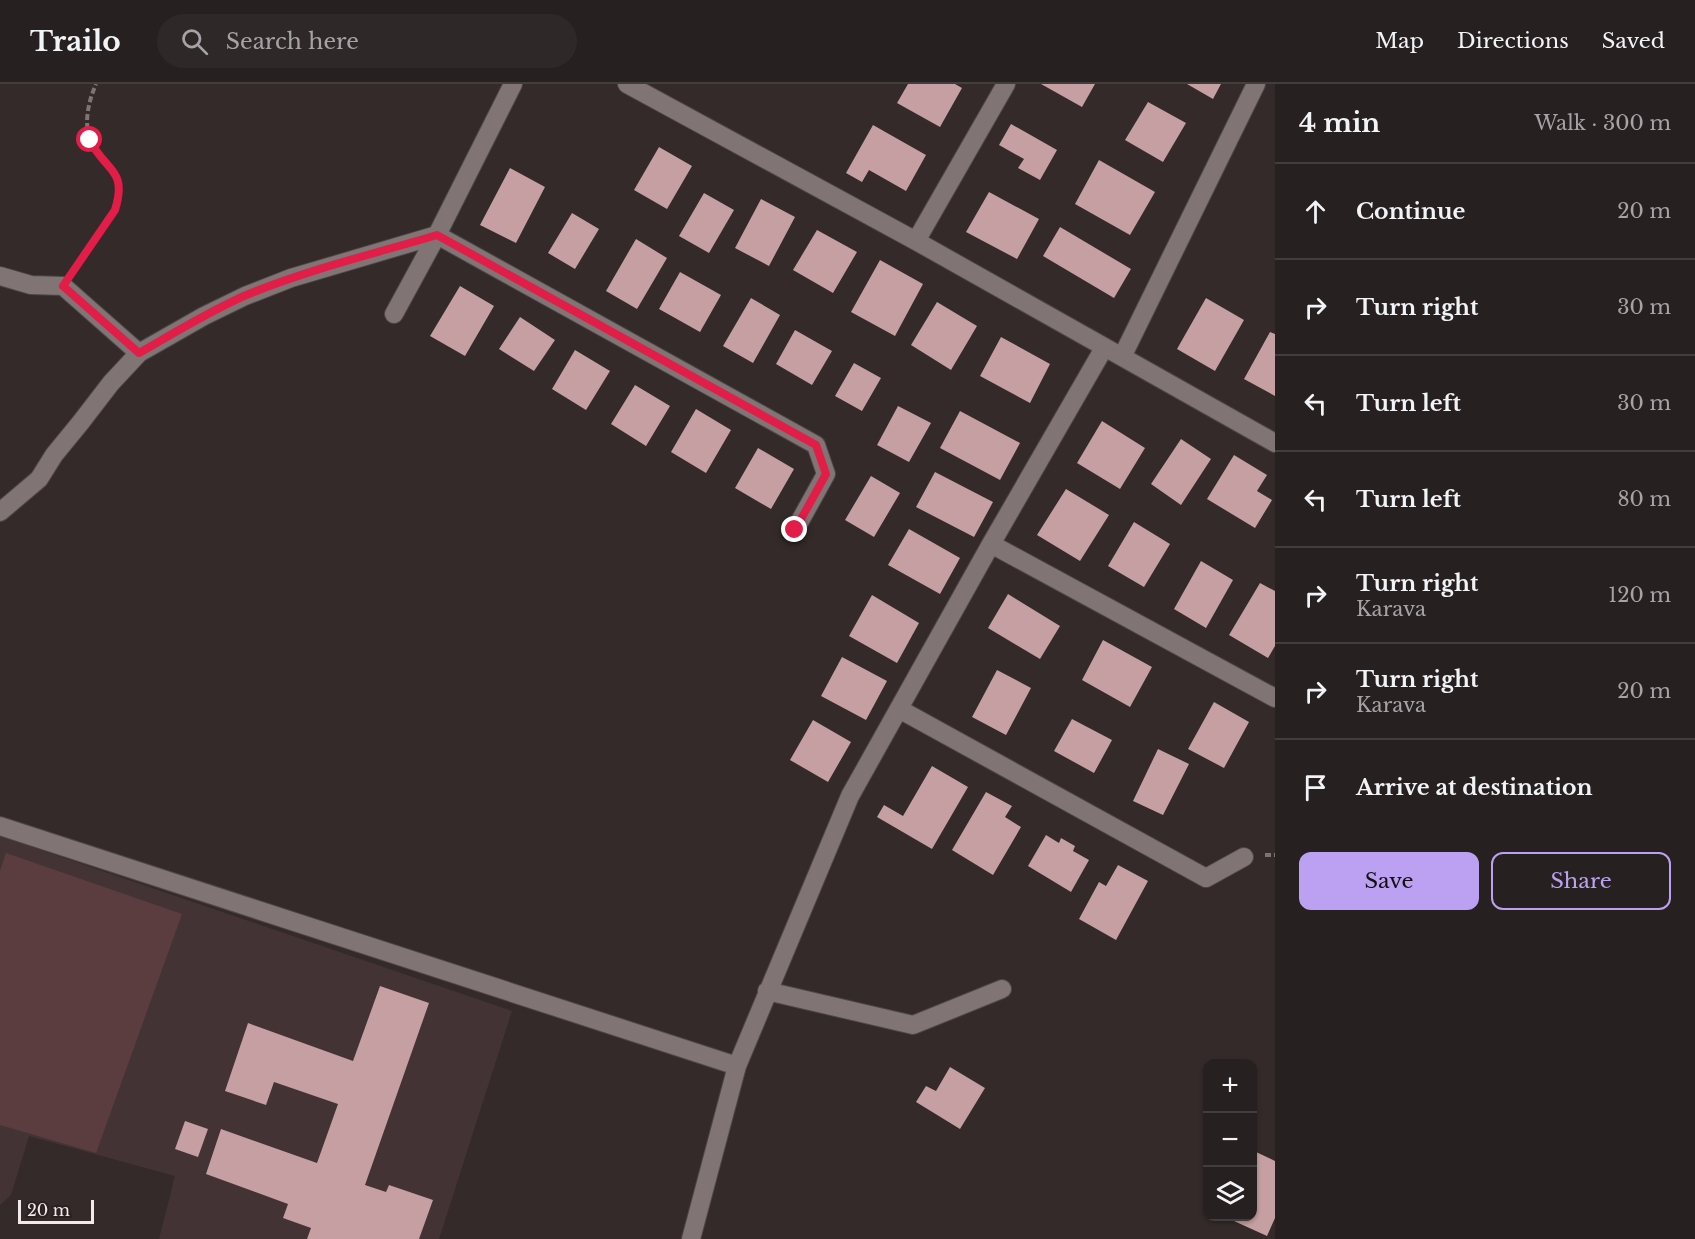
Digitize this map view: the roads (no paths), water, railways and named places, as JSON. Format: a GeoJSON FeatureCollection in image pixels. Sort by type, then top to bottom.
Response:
{"type":"FeatureCollection","features":[{"type":"Feature","properties":{"kind":"street"},"geometry":{"type":"LineString","coordinates":[[394,315],[513,84]]}},
{"type":"Feature","properties":{"kind":"street"},"geometry":{"type":"LineString","coordinates":[[627,84],[915,241],[1275,443]]}},
{"type":"Feature","properties":{"kind":"street"},"geometry":{"type":"LineString","coordinates":[[915,241],[1006,84]]}},
{"type":"Feature","properties":{"kind":"street"},"geometry":{"type":"LineString","coordinates":[[1122,357],[1256,84]]}},
{"type":"Feature","properties":{"kind":"street"},"geometry":{"type":"LineString","coordinates":[[0,512],[39,479],[54,455],[111,383],[139,353],[244,296],[291,278],[437,235],[816,445],[826,474],[795,530]]}},
{"type":"Feature","properties":{"kind":"street"},"geometry":{"type":"LineString","coordinates":[[0,276],[31,285],[63,286],[139,353]]}},
{"type":"Feature","properties":{"kind":"street"},"geometry":{"type":"LineString","coordinates":[[691,1239],[737,1066],[850,796],[1104,348]]}},
{"type":"Feature","properties":{"kind":"street"},"geometry":{"type":"LineString","coordinates":[[991,544],[1275,698]]}},
{"type":"Feature","properties":{"kind":"street"},"geometry":{"type":"LineString","coordinates":[[899,709],[1206,878],[1244,857]]}},
{"type":"Feature","properties":{"kind":"street"},"geometry":{"type":"LineString","coordinates":[[0,826],[737,1066]]}},
{"type":"Feature","properties":{"kind":"street"},"geometry":{"type":"LineString","coordinates":[[767,991],[913,1024],[1002,989]]}}]}
